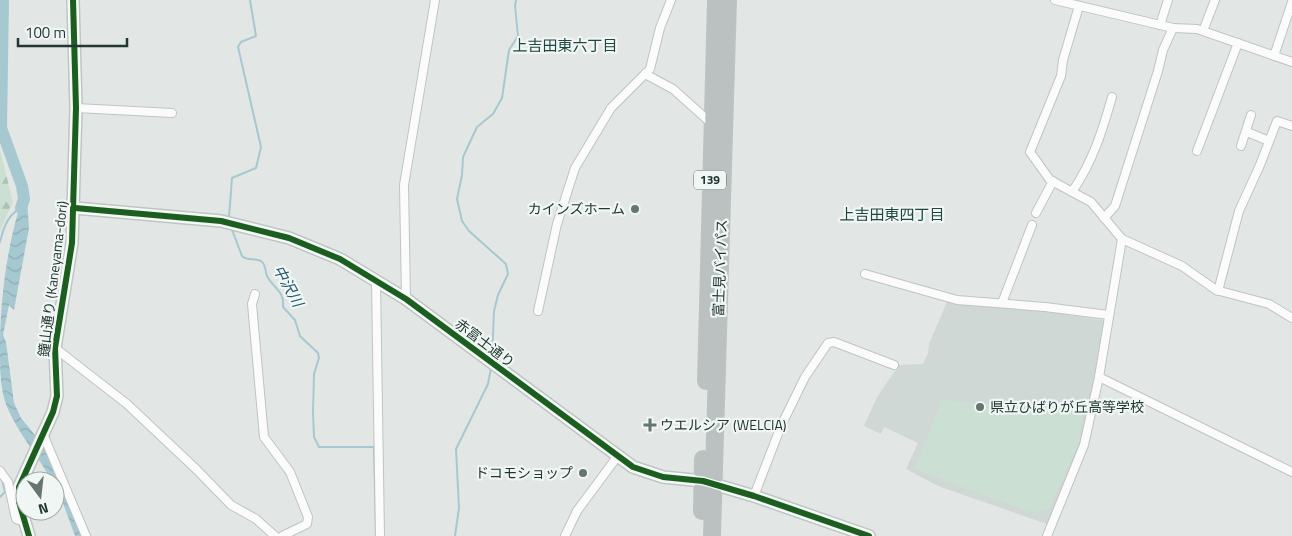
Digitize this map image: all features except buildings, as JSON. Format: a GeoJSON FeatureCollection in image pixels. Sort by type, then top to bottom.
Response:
{"type":"FeatureCollection","features":[{"type":"Feature","properties":{"kind":"highway","name":"富士見バイパス"},"geometry":{"type":"LineString","coordinates":[[712,536],[708,483],[711,122],[716,0]]}},
{"type":"Feature","properties":{"kind":"highway","name":"富士見バイパス"},"geometry":{"type":"LineString","coordinates":[[701,536],[708,483],[728,0]]}},
{"type":"Feature","properties":{"kind":"street","name":"鐘山通り (Kaneyama-dori)"},"geometry":{"type":"LineString","coordinates":[[25,522],[19,502],[20,487],[53,412],[57,396],[55,348],[72,243],[75,208],[76,108],[73,0]]}},
{"type":"Feature","properties":{"kind":"street"},"geometry":{"type":"LineString","coordinates":[[406,299],[404,185],[434,0]]}},
{"type":"Feature","properties":{"kind":"street"},"geometry":{"type":"LineString","coordinates":[[538,311],[557,224],[575,168],[611,108],[645,74],[652,63],[660,28],[671,0]]}},
{"type":"Feature","properties":{"kind":"street"},"geometry":{"type":"LineString","coordinates":[[1055,0],[1173,28],[1203,31],[1292,62]]}},
{"type":"Feature","properties":{"kind":"street"},"geometry":{"type":"LineString","coordinates":[[1160,25],[1168,0]]}},
{"type":"Feature","properties":{"kind":"street"},"geometry":{"type":"LineString","coordinates":[[1203,31],[1215,0]]}},
{"type":"Feature","properties":{"kind":"street"},"geometry":{"type":"LineString","coordinates":[[1274,56],[1292,2]]}},
{"type":"Feature","properties":{"kind":"street"},"geometry":{"type":"LineString","coordinates":[[1079,6],[1063,60],[1061,76],[1030,152],[1041,169],[1053,181],[1091,202],[1122,239],[1182,266],[1218,291],[1269,304],[1292,318]]}},
{"type":"Feature","properties":{"kind":"street"},"geometry":{"type":"LineString","coordinates":[[1104,218],[1115,206],[1158,72],[1162,50],[1173,28]]}},
{"type":"Feature","properties":{"kind":"street"},"geometry":{"type":"LineString","coordinates":[[1197,151],[1238,43]]}},
{"type":"Feature","properties":{"kind":"street"},"geometry":{"type":"LineString","coordinates":[[645,74],[673,89],[711,122]]}},
{"type":"Feature","properties":{"kind":"street"},"geometry":{"type":"LineString","coordinates":[[1072,192],[1087,171],[1100,139],[1112,97]]}},
{"type":"Feature","properties":{"kind":"street"},"geometry":{"type":"LineString","coordinates":[[76,108],[172,113]]}},
{"type":"Feature","properties":{"kind":"street"},"geometry":{"type":"LineString","coordinates":[[1241,146],[1251,115]]}},
{"type":"Feature","properties":{"kind":"street"},"geometry":{"type":"LineString","coordinates":[[1218,291],[1239,211],[1277,121],[1292,126]]}},
{"type":"Feature","properties":{"kind":"street"},"geometry":{"type":"LineString","coordinates":[[1247,132],[1269,140]]}},
{"type":"Feature","properties":{"kind":"street"},"geometry":{"type":"LineString","coordinates":[[1036,214],[1053,181]]}},
{"type":"Feature","properties":{"kind":"street","name":"赤富士通り"},"geometry":{"type":"LineString","coordinates":[[75,208],[221,221],[244,225],[289,238],[340,259],[406,299],[633,467],[651,474],[708,483],[754,496],[869,536]]}},
{"type":"Feature","properties":{"kind":"street"},"geometry":{"type":"LineString","coordinates":[[1002,303],[1032,225]]}},
{"type":"Feature","properties":{"kind":"street"},"geometry":{"type":"LineString","coordinates":[[1047,536],[1084,445],[1099,377],[1122,239]]}},
{"type":"Feature","properties":{"kind":"street"},"geometry":{"type":"LineString","coordinates":[[865,274],[957,300],[1109,315]]}},
{"type":"Feature","properties":{"kind":"street"},"geometry":{"type":"LineString","coordinates":[[376,281],[380,536]]}},
{"type":"Feature","properties":{"kind":"street"},"geometry":{"type":"LineString","coordinates":[[254,294],[252,304],[264,437],[290,472],[308,517],[307,524],[282,536]]}},
{"type":"Feature","properties":{"kind":"street"},"geometry":{"type":"LineString","coordinates":[[754,496],[781,426],[805,377],[828,343],[834,342],[894,365]]}},
{"type":"Feature","properties":{"kind":"street"},"geometry":{"type":"LineString","coordinates":[[55,348],[127,404],[231,505],[256,519],[275,536]]}},
{"type":"Feature","properties":{"kind":"street"},"geometry":{"type":"LineString","coordinates":[[1099,377],[1292,472]]}},
{"type":"Feature","properties":{"kind":"street"},"geometry":{"type":"LineString","coordinates":[[42,436],[86,536]]}},
{"type":"Feature","properties":{"kind":"street"},"geometry":{"type":"LineString","coordinates":[[565,536],[577,511],[617,457]]}},
{"type":"Feature","properties":{"kind":"street"},"geometry":{"type":"LineString","coordinates":[[0,471],[8,482],[16,519],[25,522],[29,536]]}},
{"type":"Feature","properties":{"kind":"shaded area","name":"県立ひばりが丘高等学校"},"geometry":{"type":"Polygon","coordinates":[[[947,302],[1029,309],[1104,320],[1080,448],[1047,524],[938,486],[906,469],[918,443],[884,427],[881,434],[864,426],[877,397],[899,365],[923,364],[928,353],[929,344],[947,302]]]}},
{"type":"Feature","properties":{"kind":"green space"},"geometry":{"type":"Polygon","coordinates":[[[0,150],[13,202],[0,231],[0,150]]]}},
{"type":"Feature","properties":{"kind":"green space"},"geometry":{"type":"Polygon","coordinates":[[[942,400],[1083,412],[1078,446],[1048,510],[1030,512],[915,469],[942,400]]]}},
{"type":"Feature","properties":{"kind":"water"},"geometry":{"type":"Polygon","coordinates":[[[26,186],[29,228],[14,310],[9,305],[3,335],[6,342],[14,403],[21,418],[44,446],[56,471],[45,471],[17,426],[7,407],[0,372],[0,329],[3,287],[14,226],[26,186]]]}},
{"type":"Feature","properties":{"kind":"water"},"geometry":{"type":"Polygon","coordinates":[[[65,489],[85,536],[75,536],[65,508],[65,489]]]}},
{"type":"Feature","properties":{"kind":"waterway"},"geometry":{"type":"LineString","coordinates":[[3,0],[1,128],[22,186],[24,199],[21,208]]}},
{"type":"Feature","properties":{"kind":"waterway","name":"中沢川"},"geometry":{"type":"LineString","coordinates":[[229,217],[232,178],[256,168],[261,147],[238,47],[241,42],[256,36],[250,0]]}},
{"type":"Feature","properties":{"kind":"waterway","name":"中沢川"},"geometry":{"type":"LineString","coordinates":[[492,358],[494,311],[498,295],[508,274],[506,264],[469,231],[462,221],[457,199],[462,175],[463,157],[477,127],[493,114],[502,98],[509,50],[518,36],[516,0]]}},
{"type":"Feature","properties":{"kind":"waterway"},"geometry":{"type":"LineString","coordinates":[[0,242],[8,220],[18,210]]}},
{"type":"Feature","properties":{"kind":"waterway","name":"中沢川"},"geometry":{"type":"LineString","coordinates":[[231,227],[242,256],[263,262],[267,276],[280,293],[283,307],[295,320],[300,336],[318,353],[319,358],[314,374],[313,413],[314,437],[319,447],[374,447],[376,536]]}},
{"type":"Feature","properties":{"kind":"waterway","name":"中沢川"},"geometry":{"type":"LineString","coordinates":[[455,536],[459,508],[456,449],[488,384],[491,368]]}},
{"type":"Feature","properties":{"kind":"waterway"},"geometry":{"type":"LineString","coordinates":[[0,497],[5,492],[2,479]]}},
{"type":"Feature","properties":{"kind":"cycle path"},"geometry":{"type":"LineString","coordinates":[[29,536],[19,502],[19,487],[53,412],[57,396],[55,348],[72,243],[76,108],[73,0]]}},
{"type":"Feature","properties":{"kind":"cycle path"},"geometry":{"type":"LineString","coordinates":[[75,208],[221,221],[289,238],[340,259],[406,299],[633,467],[663,477],[703,481],[754,496],[869,536]]}},
{"type":"Feature","properties":{"kind":"place","name":"カインズホーム"},"geometry":{"type":"Point","coordinates":[635,209]}},
{"type":"Feature","properties":{"kind":"place","name":"県立ひばりが丘高等学校"},"geometry":{"type":"Point","coordinates":[980,407]}},
{"type":"Feature","properties":{"kind":"place","name":"ウエルシア (WELCIA)"},"geometry":{"type":"Point","coordinates":[650,425]}},
{"type":"Feature","properties":{"kind":"place","name":"ドコモショップ"},"geometry":{"type":"Point","coordinates":[583,473]}},
{"type":"Feature","properties":{"kind":"district","name":"上吉田東六丁目"},"geometry":{"type":"Point","coordinates":[565,46]}},
{"type":"Feature","properties":{"kind":"district","name":"上吉田東四丁目"},"geometry":{"type":"Point","coordinates":[892,215]}}]}
